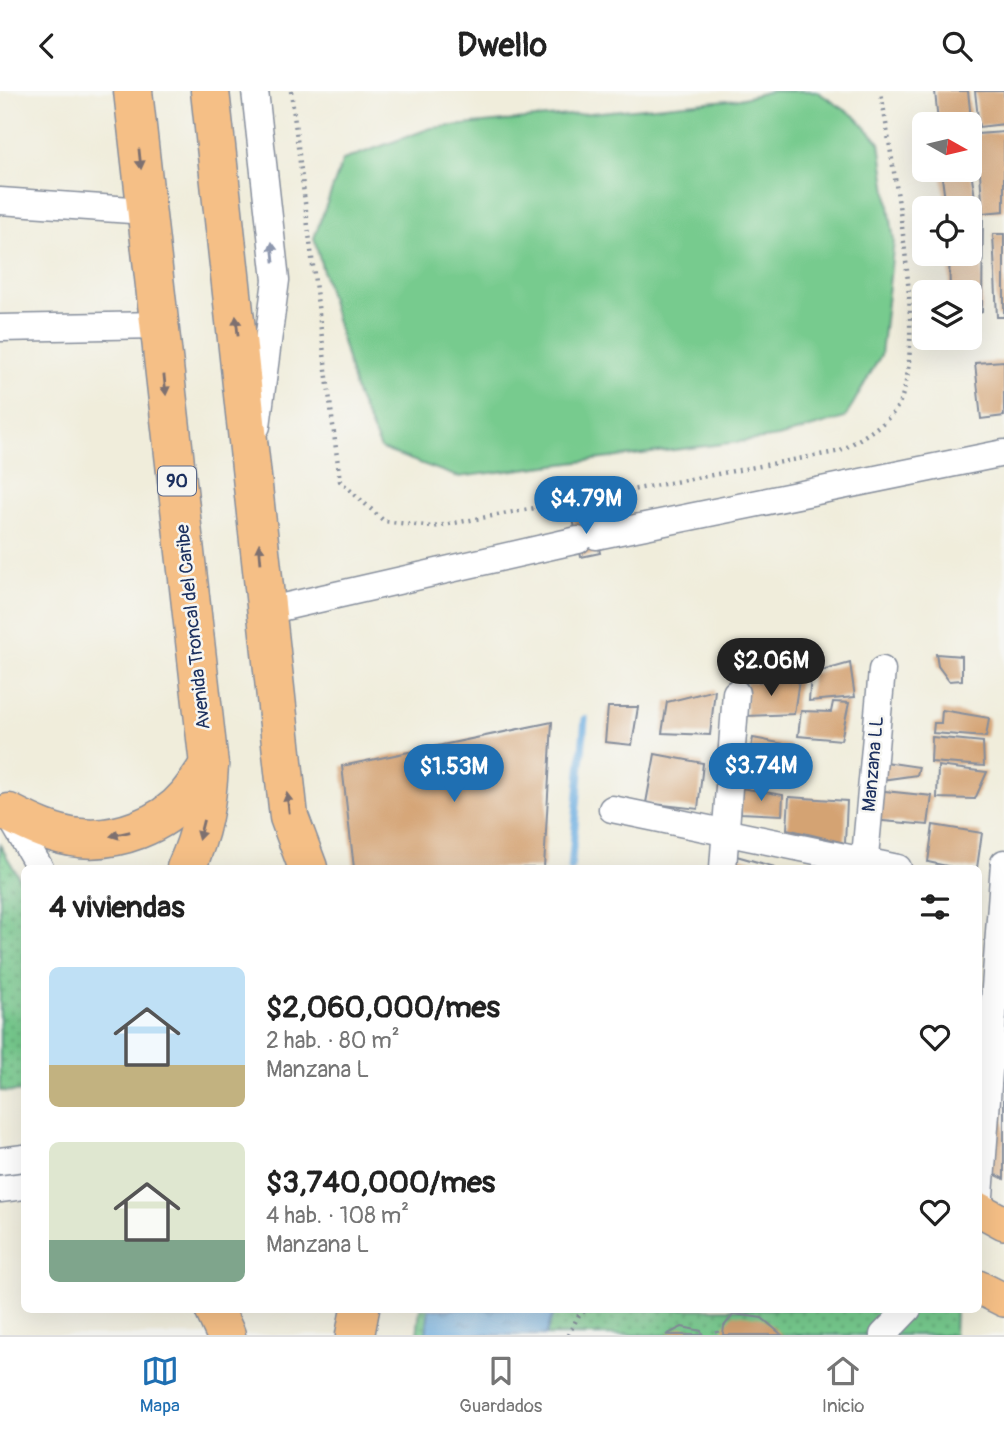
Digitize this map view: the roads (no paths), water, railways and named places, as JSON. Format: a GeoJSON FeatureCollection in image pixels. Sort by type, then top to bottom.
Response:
{"type":"FeatureCollection","features":[{"type":"Feature","properties":{"kind":"highway","name":"Avenida Troncal del Caribe"},"geometry":{"type":"LineString","coordinates":[[133,91],[209,765],[207,802],[200,838],[187,865]]}},
{"type":"Feature","properties":{"kind":"highway"},"geometry":{"type":"LineString","coordinates":[[210,91],[289,817],[307,865]]}},
{"type":"Feature","properties":{"kind":"highway"},"geometry":{"type":"LineString","coordinates":[[4,809],[41,829],[80,838],[119,836],[155,822],[187,798],[209,765]]}},
{"type":"Feature","properties":{"kind":"highway"},"geometry":{"type":"LineString","coordinates":[[216,1313],[226,1335]]}},
{"type":"Feature","properties":{"kind":"highway"},"geometry":{"type":"LineString","coordinates":[[355,1335],[359,1313]]}},
{"type":"Feature","properties":{"kind":"main road"},"geometry":{"type":"LineString","coordinates":[[982,1212],[1004,1223]]}},
{"type":"Feature","properties":{"kind":"main road"},"geometry":{"type":"LineString","coordinates":[[982,1289],[1004,1300]]}},
{"type":"Feature","properties":{"kind":"street"},"geometry":{"type":"LineString","coordinates":[[252,466],[276,280],[256,91]]}},
{"type":"Feature","properties":{"kind":"street"},"geometry":{"type":"LineString","coordinates":[[0,201],[146,211]]}},
{"type":"Feature","properties":{"kind":"street"},"geometry":{"type":"LineString","coordinates":[[0,328],[160,325]]}},
{"type":"Feature","properties":{"kind":"street"},"geometry":{"type":"LineString","coordinates":[[266,611],[587,538],[1004,453]]}},
{"type":"Feature","properties":{"kind":"street","name":"Manzana LL"},"geometry":{"type":"LineString","coordinates":[[864,864],[882,670]]}},
{"type":"Feature","properties":{"kind":"street"},"geometry":{"type":"LineString","coordinates":[[723,865],[736,693]]}},
{"type":"Feature","properties":{"kind":"street"},"geometry":{"type":"LineString","coordinates":[[4,809],[38,865]]}},
{"type":"Feature","properties":{"kind":"street"},"geometry":{"type":"LineString","coordinates":[[612,809],[726,831],[864,864]]}},
{"type":"Feature","properties":{"kind":"street"},"geometry":{"type":"LineString","coordinates":[[982,1131],[994,893],[1004,863]]}},
{"type":"Feature","properties":{"kind":"street"},"geometry":{"type":"LineString","coordinates":[[0,1161],[21,1158]]}},
{"type":"Feature","properties":{"kind":"street"},"geometry":{"type":"LineString","coordinates":[[0,1189],[21,1186]]}},
{"type":"Feature","properties":{"kind":"street"},"geometry":{"type":"LineString","coordinates":[[883,1335],[904,1313]]}},
{"type":"Feature","properties":{"kind":"water"},"geometry":{"type":"Polygon","coordinates":[[[429,1313],[555,1313],[546,1335],[426,1335],[429,1313]]]}},
{"type":"Feature","properties":{"kind":"waterway"},"geometry":{"type":"LineString","coordinates":[[571,865],[585,719]]}}]}
